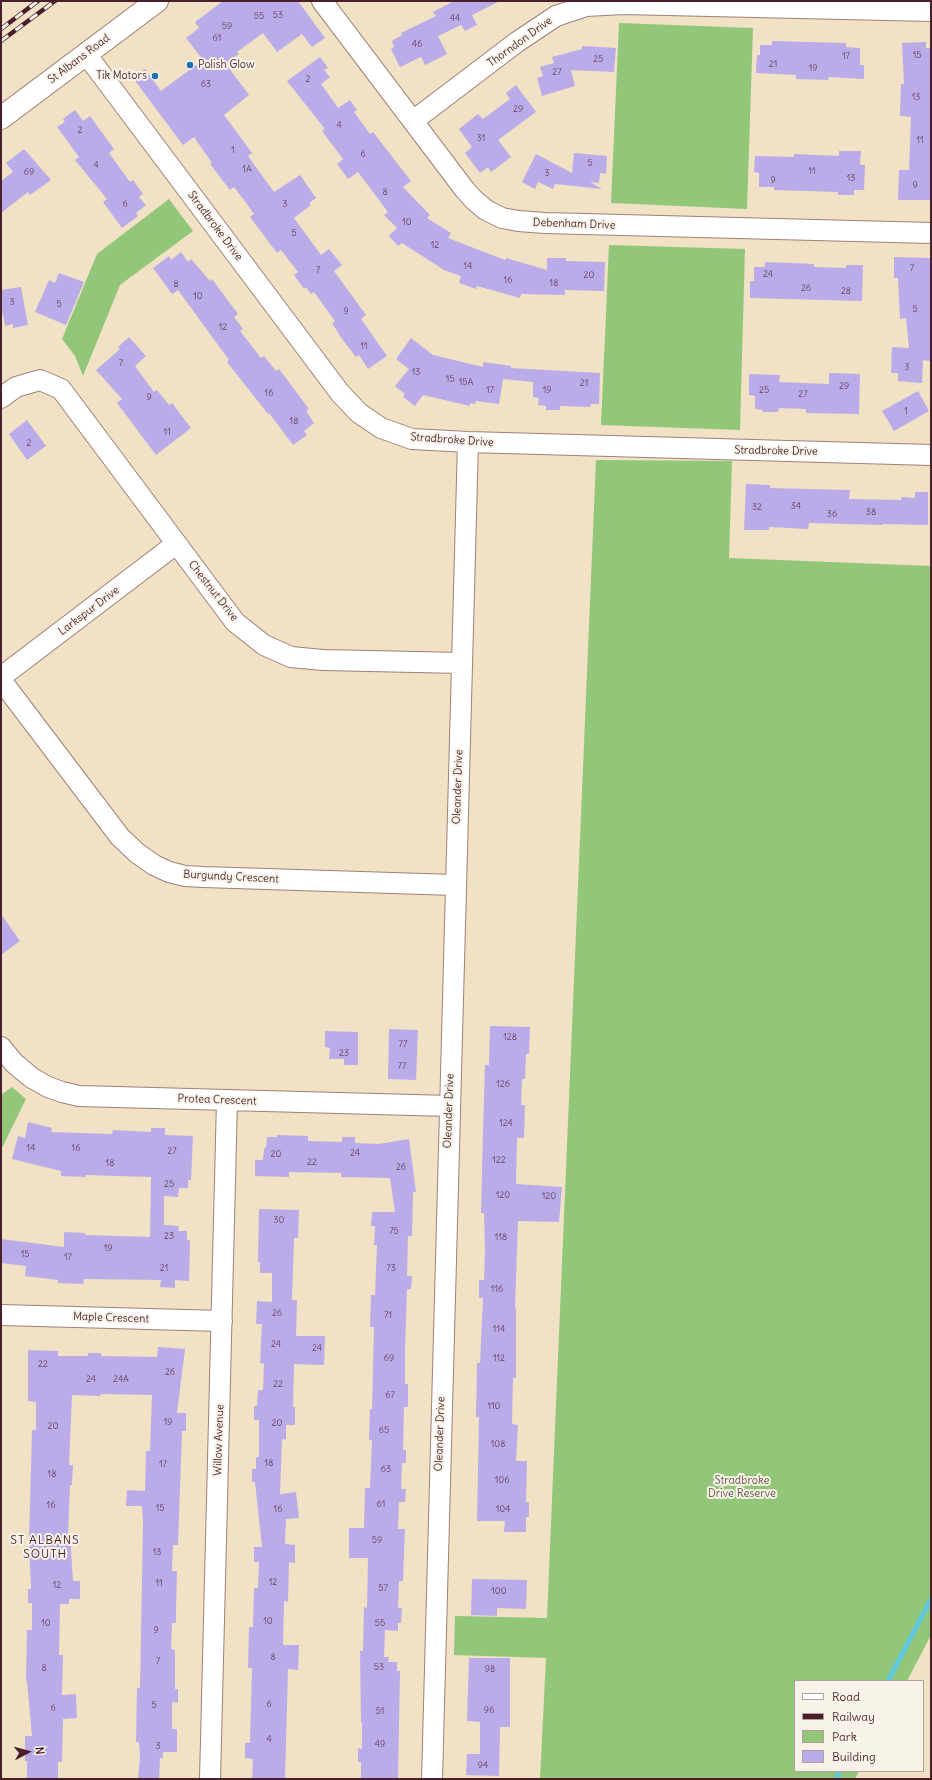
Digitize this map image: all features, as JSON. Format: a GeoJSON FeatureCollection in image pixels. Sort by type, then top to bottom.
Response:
{"type":"FeatureCollection","features":[{"type":"Feature","properties":{"kind":"main road","name":"St Albans Road"},"geometry":{"type":"LineString","coordinates":[[1,118],[157,1]]}},
{"type":"Feature","properties":{"kind":"street","name":"Debenham Drive"},"geometry":{"type":"LineString","coordinates":[[322,1],[474,200],[486,210],[502,218],[518,221],[931,234]]}},
{"type":"Feature","properties":{"kind":"street","name":"Thorndon Drive"},"geometry":{"type":"LineString","coordinates":[[413,121],[517,42],[556,16],[586,6],[623,4],[931,11]]}},
{"type":"Feature","properties":{"kind":"street","name":"Stradbroke Drive"},"geometry":{"type":"LineString","coordinates":[[86,54],[340,393],[359,413],[381,428],[412,439],[468,442],[931,455]]}},
{"type":"Feature","properties":{"kind":"street","name":"Chestnut Drive"},"geometry":{"type":"LineString","coordinates":[[1,398],[16,387],[40,380],[61,389],[235,622],[264,645],[291,657],[323,660],[462,663]]}},
{"type":"Feature","properties":{"kind":"street","name":"Oleander Drive"},"geometry":{"type":"LineString","coordinates":[[432,1779],[468,442]]}},
{"type":"Feature","properties":{"kind":"street","name":"Larkspur Drive"},"geometry":{"type":"LineString","coordinates":[[1,678],[176,544]]}},
{"type":"Feature","properties":{"kind":"street","name":"Burgundy Crescent"},"geometry":{"type":"LineString","coordinates":[[1,678],[120,837],[137,853],[154,865],[169,872],[184,876],[204,877],[455,885]]}},
{"type":"Feature","properties":{"kind":"street","name":"Protea Crescent"},"geometry":{"type":"LineString","coordinates":[[1,1047],[14,1063],[32,1078],[48,1087],[62,1092],[94,1096],[450,1106]]}},
{"type":"Feature","properties":{"kind":"street","name":"Willow Avenue"},"geometry":{"type":"LineString","coordinates":[[210,1779],[227,1100]]}},
{"type":"Feature","properties":{"kind":"street","name":"Maple Crescent"},"geometry":{"type":"LineString","coordinates":[[1,1315],[222,1321]]}},
{"type":"Feature","properties":{"kind":"street"},"geometry":{"type":"LineString","coordinates":[[1,1315],[1,1328]]}},
{"type":"Feature","properties":{"kind":"green space"},"geometry":{"type":"Polygon","coordinates":[[[619,23],[753,28],[747,209],[611,203],[619,23]]]}},
{"type":"Feature","properties":{"kind":"green space"},"geometry":{"type":"Polygon","coordinates":[[[169,199],[193,231],[120,285],[83,376],[75,356],[62,339],[97,254],[169,199]]]}},
{"type":"Feature","properties":{"kind":"green space"},"geometry":{"type":"Polygon","coordinates":[[[609,245],[745,249],[740,430],[601,425],[609,245]]]}},
{"type":"Feature","properties":{"kind":"green space","name":"Stradbroke Drive Reserve"},"geometry":{"type":"Polygon","coordinates":[[[596,460],[732,461],[729,558],[931,566],[931,1635],[908,1680],[794,1680],[794,1772],[858,1772],[855,1779],[540,1779],[546,1658],[454,1655],[455,1616],[547,1618],[596,460]]]}},
{"type":"Feature","properties":{"kind":"green space"},"geometry":{"type":"Polygon","coordinates":[[[12,1087],[26,1099],[1,1150],[1,1095],[12,1087]]]}},
{"type":"Feature","properties":{"kind":"building"},"geometry":{"type":"Polygon","coordinates":[[[223,1],[298,1],[325,38],[312,47],[302,34],[277,52],[263,33],[237,52],[239,54],[226,64],[249,95],[224,115],[252,153],[248,156],[274,192],[300,175],[316,198],[309,203],[311,205],[294,218],[321,255],[329,249],[342,265],[334,271],[366,315],[361,319],[387,356],[368,369],[359,355],[356,357],[342,339],[332,323],[335,321],[314,292],[311,294],[306,287],[304,289],[294,275],[298,272],[281,250],[277,253],[250,217],[254,214],[234,187],[230,190],[210,164],[212,163],[194,137],[183,145],[133,78],[145,69],[161,91],[203,60],[186,38],[199,28],[195,22],[223,1]]]}},
{"type":"Feature","properties":{"kind":"building"},"geometry":{"type":"Polygon","coordinates":[[[454,1],[500,1],[472,15],[477,25],[465,31],[461,25],[438,36],[447,54],[425,65],[421,57],[400,67],[391,49],[394,47],[392,41],[402,35],[401,33],[436,16],[433,12],[454,1]]]}},
{"type":"Feature","properties":{"kind":"building"},"geometry":{"type":"Polygon","coordinates":[[[772,41],[846,43],[846,47],[860,48],[860,65],[864,65],[864,79],[829,77],[828,80],[796,79],[796,75],[756,73],[757,55],[760,55],[760,45],[772,45],[772,41]]]}},
{"type":"Feature","properties":{"kind":"building"},"geometry":{"type":"Polygon","coordinates":[[[926,42],[926,48],[931,48],[931,200],[898,200],[899,170],[909,170],[911,117],[900,116],[901,84],[904,84],[902,43],[926,42]]]}},
{"type":"Feature","properties":{"kind":"building"},"geometry":{"type":"Polygon","coordinates":[[[582,46],[616,48],[614,72],[571,70],[575,86],[542,96],[537,78],[543,76],[540,67],[554,63],[552,57],[582,49],[582,46]]]}},
{"type":"Feature","properties":{"kind":"building"},"geometry":{"type":"Polygon","coordinates":[[[320,57],[328,68],[324,70],[330,77],[321,84],[338,108],[350,100],[357,110],[354,112],[370,134],[373,132],[411,181],[403,187],[430,215],[427,218],[451,233],[448,238],[505,260],[506,258],[547,270],[547,258],[566,258],[566,261],[605,262],[604,291],[565,290],[565,295],[521,294],[520,298],[477,286],[476,289],[459,283],[461,276],[444,270],[402,243],[398,246],[389,236],[397,228],[384,215],[388,212],[358,172],[348,179],[337,164],[343,159],[322,131],[325,129],[287,81],[320,57]]]}},
{"type":"Feature","properties":{"kind":"building"},"geometry":{"type":"Polygon","coordinates":[[[516,85],[536,112],[498,140],[511,157],[491,172],[488,167],[480,173],[465,153],[472,147],[459,129],[478,114],[483,119],[510,99],[506,93],[516,85]]]}},
{"type":"Feature","properties":{"kind":"building"},"geometry":{"type":"Polygon","coordinates":[[[75,110],[83,121],[90,116],[114,149],[109,153],[130,182],[133,180],[143,194],[139,197],[146,205],[136,213],[138,216],[122,228],[103,202],[107,199],[75,160],[79,157],[57,127],[65,122],[63,119],[75,110]]]}},
{"type":"Feature","properties":{"kind":"building"},"geometry":{"type":"Polygon","coordinates":[[[24,149],[51,180],[30,195],[28,192],[1,213],[1,181],[13,172],[6,163],[24,149]]]}},
{"type":"Feature","properties":{"kind":"building"},"geometry":{"type":"Polygon","coordinates":[[[839,151],[861,151],[860,165],[865,165],[864,190],[854,190],[854,195],[838,195],[838,192],[774,190],[774,187],[759,187],[759,173],[754,172],[755,156],[794,157],[794,154],[839,156],[839,151]]]}},
{"type":"Feature","properties":{"kind":"building"},"geometry":{"type":"Polygon","coordinates":[[[574,153],[607,156],[606,174],[600,173],[599,183],[590,182],[602,189],[555,184],[553,189],[538,182],[535,189],[522,182],[536,154],[572,173],[574,153]]]}},
{"type":"Feature","properties":{"kind":"building"},"geometry":{"type":"Polygon","coordinates":[[[181,252],[188,262],[191,259],[210,281],[212,279],[238,314],[234,317],[243,329],[240,331],[261,358],[264,356],[276,371],[279,369],[309,409],[306,411],[314,423],[304,431],[307,435],[293,445],[227,362],[229,360],[178,290],[172,294],[153,268],[169,256],[171,260],[181,252]]]}},
{"type":"Feature","properties":{"kind":"building"},"geometry":{"type":"Polygon","coordinates":[[[894,257],[931,258],[930,361],[923,360],[922,383],[898,381],[898,373],[891,373],[892,347],[909,348],[906,318],[900,319],[898,278],[894,278],[894,257]]]}},
{"type":"Feature","properties":{"kind":"building"},"geometry":{"type":"Polygon","coordinates":[[[765,262],[814,264],[814,267],[846,268],[846,265],[863,265],[862,301],[750,298],[750,281],[754,281],[754,267],[765,267],[765,262]]]}},
{"type":"Feature","properties":{"kind":"building"},"geometry":{"type":"Polygon","coordinates":[[[59,273],[84,282],[66,325],[35,312],[49,280],[55,283],[59,273]]]}},
{"type":"Feature","properties":{"kind":"building"},"geometry":{"type":"Polygon","coordinates":[[[21,287],[28,325],[13,328],[13,324],[5,326],[3,313],[1,314],[1,290],[21,287]]]}},
{"type":"Feature","properties":{"kind":"building"},"geometry":{"type":"Polygon","coordinates":[[[129,337],[146,356],[135,366],[154,392],[157,390],[169,405],[172,403],[191,428],[156,455],[117,403],[122,399],[96,370],[120,349],[118,347],[129,337]]]}},
{"type":"Feature","properties":{"kind":"building"},"geometry":{"type":"Polygon","coordinates":[[[411,338],[433,355],[483,367],[483,362],[511,366],[511,368],[600,373],[599,404],[591,404],[590,407],[560,406],[560,410],[546,410],[546,406],[538,405],[539,398],[533,397],[533,382],[503,379],[499,404],[476,401],[475,404],[470,403],[470,406],[423,395],[415,406],[403,397],[405,394],[395,386],[409,369],[396,359],[411,338]]]}},
{"type":"Feature","properties":{"kind":"building"},"geometry":{"type":"Polygon","coordinates":[[[829,373],[860,374],[859,414],[806,413],[806,409],[779,408],[778,412],[763,412],[763,410],[755,409],[755,396],[749,395],[749,374],[780,375],[779,382],[829,384],[829,373]]]}},
{"type":"Feature","properties":{"kind":"building"},"geometry":{"type":"Polygon","coordinates":[[[918,391],[929,411],[894,431],[882,411],[918,391]]]}},
{"type":"Feature","properties":{"kind":"building"},"geometry":{"type":"Polygon","coordinates":[[[27,420],[46,446],[27,460],[9,434],[27,420]]]}},
{"type":"Feature","properties":{"kind":"building"},"geometry":{"type":"Polygon","coordinates":[[[746,484],[770,485],[770,488],[850,490],[849,499],[901,500],[901,497],[915,498],[915,492],[928,492],[928,525],[809,523],[808,529],[769,527],[769,530],[744,530],[746,484]]]}},
{"type":"Feature","properties":{"kind":"building"},"geometry":{"type":"Polygon","coordinates":[[[1,914],[20,941],[1,955],[1,914]]]}},
{"type":"Feature","properties":{"kind":"building"},"geometry":{"type":"Polygon","coordinates":[[[490,1026],[530,1027],[529,1054],[526,1054],[525,1079],[522,1079],[521,1105],[525,1105],[524,1138],[517,1138],[516,1184],[562,1187],[559,1222],[518,1221],[515,1307],[516,1378],[513,1378],[512,1424],[518,1425],[516,1461],[527,1461],[526,1502],[529,1502],[529,1517],[526,1517],[526,1532],[504,1532],[505,1521],[477,1521],[479,1417],[476,1417],[477,1363],[480,1363],[483,1298],[479,1298],[479,1280],[484,1280],[484,1213],[481,1213],[485,1065],[489,1065],[490,1026]]]}},
{"type":"Feature","properties":{"kind":"building"},"geometry":{"type":"Polygon","coordinates":[[[389,1029],[418,1030],[416,1080],[388,1079],[389,1029]]]}},
{"type":"Feature","properties":{"kind":"building"},"geometry":{"type":"Polygon","coordinates":[[[325,1031],[358,1032],[358,1065],[344,1065],[344,1059],[329,1059],[330,1048],[325,1047],[325,1031]]]}},
{"type":"Feature","properties":{"kind":"building"},"geometry":{"type":"Polygon","coordinates":[[[28,1122],[52,1128],[51,1132],[112,1134],[113,1130],[151,1132],[151,1128],[165,1128],[165,1135],[193,1136],[191,1180],[188,1180],[188,1188],[179,1188],[178,1197],[164,1196],[164,1225],[179,1226],[178,1231],[187,1231],[187,1240],[190,1240],[189,1281],[175,1280],[175,1288],[160,1287],[161,1280],[84,1279],[83,1284],[58,1283],[58,1280],[25,1276],[26,1266],[1,1263],[1,1239],[64,1247],[64,1232],[85,1233],[85,1235],[150,1237],[151,1177],[86,1175],[86,1177],[61,1176],[61,1171],[12,1159],[18,1136],[25,1138],[28,1122]]]}},
{"type":"Feature","properties":{"kind":"building"},"geometry":{"type":"Polygon","coordinates":[[[277,1135],[308,1136],[308,1141],[342,1142],[342,1137],[355,1137],[355,1143],[379,1144],[409,1139],[416,1192],[413,1192],[412,1236],[408,1236],[407,1276],[412,1276],[411,1289],[407,1289],[405,1384],[408,1384],[408,1407],[404,1407],[403,1450],[406,1450],[406,1463],[402,1463],[401,1489],[406,1489],[405,1502],[399,1502],[398,1529],[405,1529],[403,1581],[399,1581],[398,1608],[402,1608],[401,1623],[398,1623],[398,1631],[385,1630],[384,1657],[389,1657],[388,1662],[397,1662],[397,1671],[400,1671],[398,1779],[361,1779],[361,1762],[358,1762],[358,1748],[362,1749],[360,1651],[363,1651],[364,1607],[367,1608],[368,1558],[349,1558],[349,1528],[364,1528],[365,1488],[370,1488],[372,1440],[369,1440],[370,1409],[372,1409],[374,1327],[370,1327],[371,1295],[375,1295],[377,1245],[374,1245],[375,1226],[371,1226],[372,1212],[395,1212],[390,1178],[341,1177],[341,1173],[289,1172],[289,1177],[255,1176],[255,1160],[263,1160],[267,1137],[277,1137],[277,1135]]]}},
{"type":"Feature","properties":{"kind":"building"},"geometry":{"type":"Polygon","coordinates":[[[259,1209],[299,1210],[298,1238],[294,1238],[292,1300],[297,1300],[296,1336],[325,1336],[324,1365],[294,1364],[293,1407],[295,1407],[295,1425],[286,1425],[286,1440],[282,1439],[280,1494],[296,1492],[299,1518],[286,1519],[285,1544],[295,1545],[295,1563],[289,1562],[288,1602],[284,1601],[283,1645],[299,1645],[298,1670],[288,1669],[285,1779],[252,1779],[253,1759],[245,1758],[245,1743],[250,1743],[252,1668],[248,1668],[249,1627],[253,1627],[254,1588],[258,1588],[259,1562],[254,1562],[254,1547],[262,1547],[255,1482],[252,1482],[252,1469],[256,1469],[256,1457],[259,1457],[259,1420],[254,1420],[254,1406],[257,1406],[258,1390],[263,1390],[264,1364],[260,1363],[262,1324],[256,1324],[257,1301],[272,1302],[272,1273],[260,1273],[260,1262],[258,1262],[259,1209]]]}},
{"type":"Feature","properties":{"kind":"building"},"geometry":{"type":"Polygon","coordinates":[[[158,1347],[185,1349],[177,1413],[186,1413],[186,1431],[182,1431],[178,1545],[173,1545],[172,1571],[177,1571],[176,1623],[172,1623],[171,1649],[175,1650],[175,1689],[178,1689],[178,1703],[172,1702],[172,1729],[177,1729],[177,1752],[163,1752],[163,1758],[160,1758],[159,1779],[138,1779],[140,1757],[139,1742],[136,1742],[137,1688],[140,1688],[143,1523],[142,1506],[126,1506],[127,1490],[145,1491],[146,1451],[150,1451],[152,1395],[72,1395],[69,1465],[73,1465],[72,1485],[70,1485],[68,1534],[70,1534],[73,1581],[80,1581],[80,1599],[69,1599],[69,1604],[60,1604],[59,1655],[63,1655],[62,1695],[76,1694],[77,1718],[63,1719],[62,1762],[58,1762],[58,1779],[27,1779],[25,1736],[32,1736],[26,1681],[27,1630],[32,1630],[32,1603],[28,1603],[28,1589],[31,1589],[29,1541],[32,1430],[36,1430],[36,1402],[28,1401],[28,1350],[58,1351],[58,1356],[88,1356],[88,1353],[101,1353],[101,1356],[157,1357],[158,1347]]]}},
{"type":"Feature","properties":{"kind":"building"},"geometry":{"type":"Polygon","coordinates":[[[472,1579],[527,1580],[526,1609],[497,1608],[497,1616],[471,1615],[472,1579]]]}},
{"type":"Feature","properties":{"kind":"building"},"geometry":{"type":"Polygon","coordinates":[[[469,1658],[510,1658],[510,1727],[500,1727],[499,1776],[466,1775],[467,1754],[480,1754],[480,1722],[467,1721],[469,1658]]]}},
{"type":"Feature","properties":{"kind":"waterway"},"geometry":{"type":"LineString","coordinates":[[889,1680],[931,1599]]}},
{"type":"Feature","properties":{"kind":"waterway"},"geometry":{"type":"LineString","coordinates":[[836,1779],[840,1772]]}},
{"type":"Feature","properties":{"kind":"railway"},"geometry":{"type":"LineString","coordinates":[[1,29],[38,1]]}},
{"type":"Feature","properties":{"kind":"railway"},"geometry":{"type":"LineString","coordinates":[[1,41],[55,1]]}},
{"type":"Feature","properties":{"kind":"place","name":"Polish Glow"},"geometry":{"type":"Point","coordinates":[190,65]}},
{"type":"Feature","properties":{"kind":"place","name":"Tik Motors"},"geometry":{"type":"Point","coordinates":[155,76]}},
{"type":"Feature","properties":{"kind":"district","name":"ST ALBANS SOUTH"},"geometry":{"type":"Point","coordinates":[45,1548]}}]}
